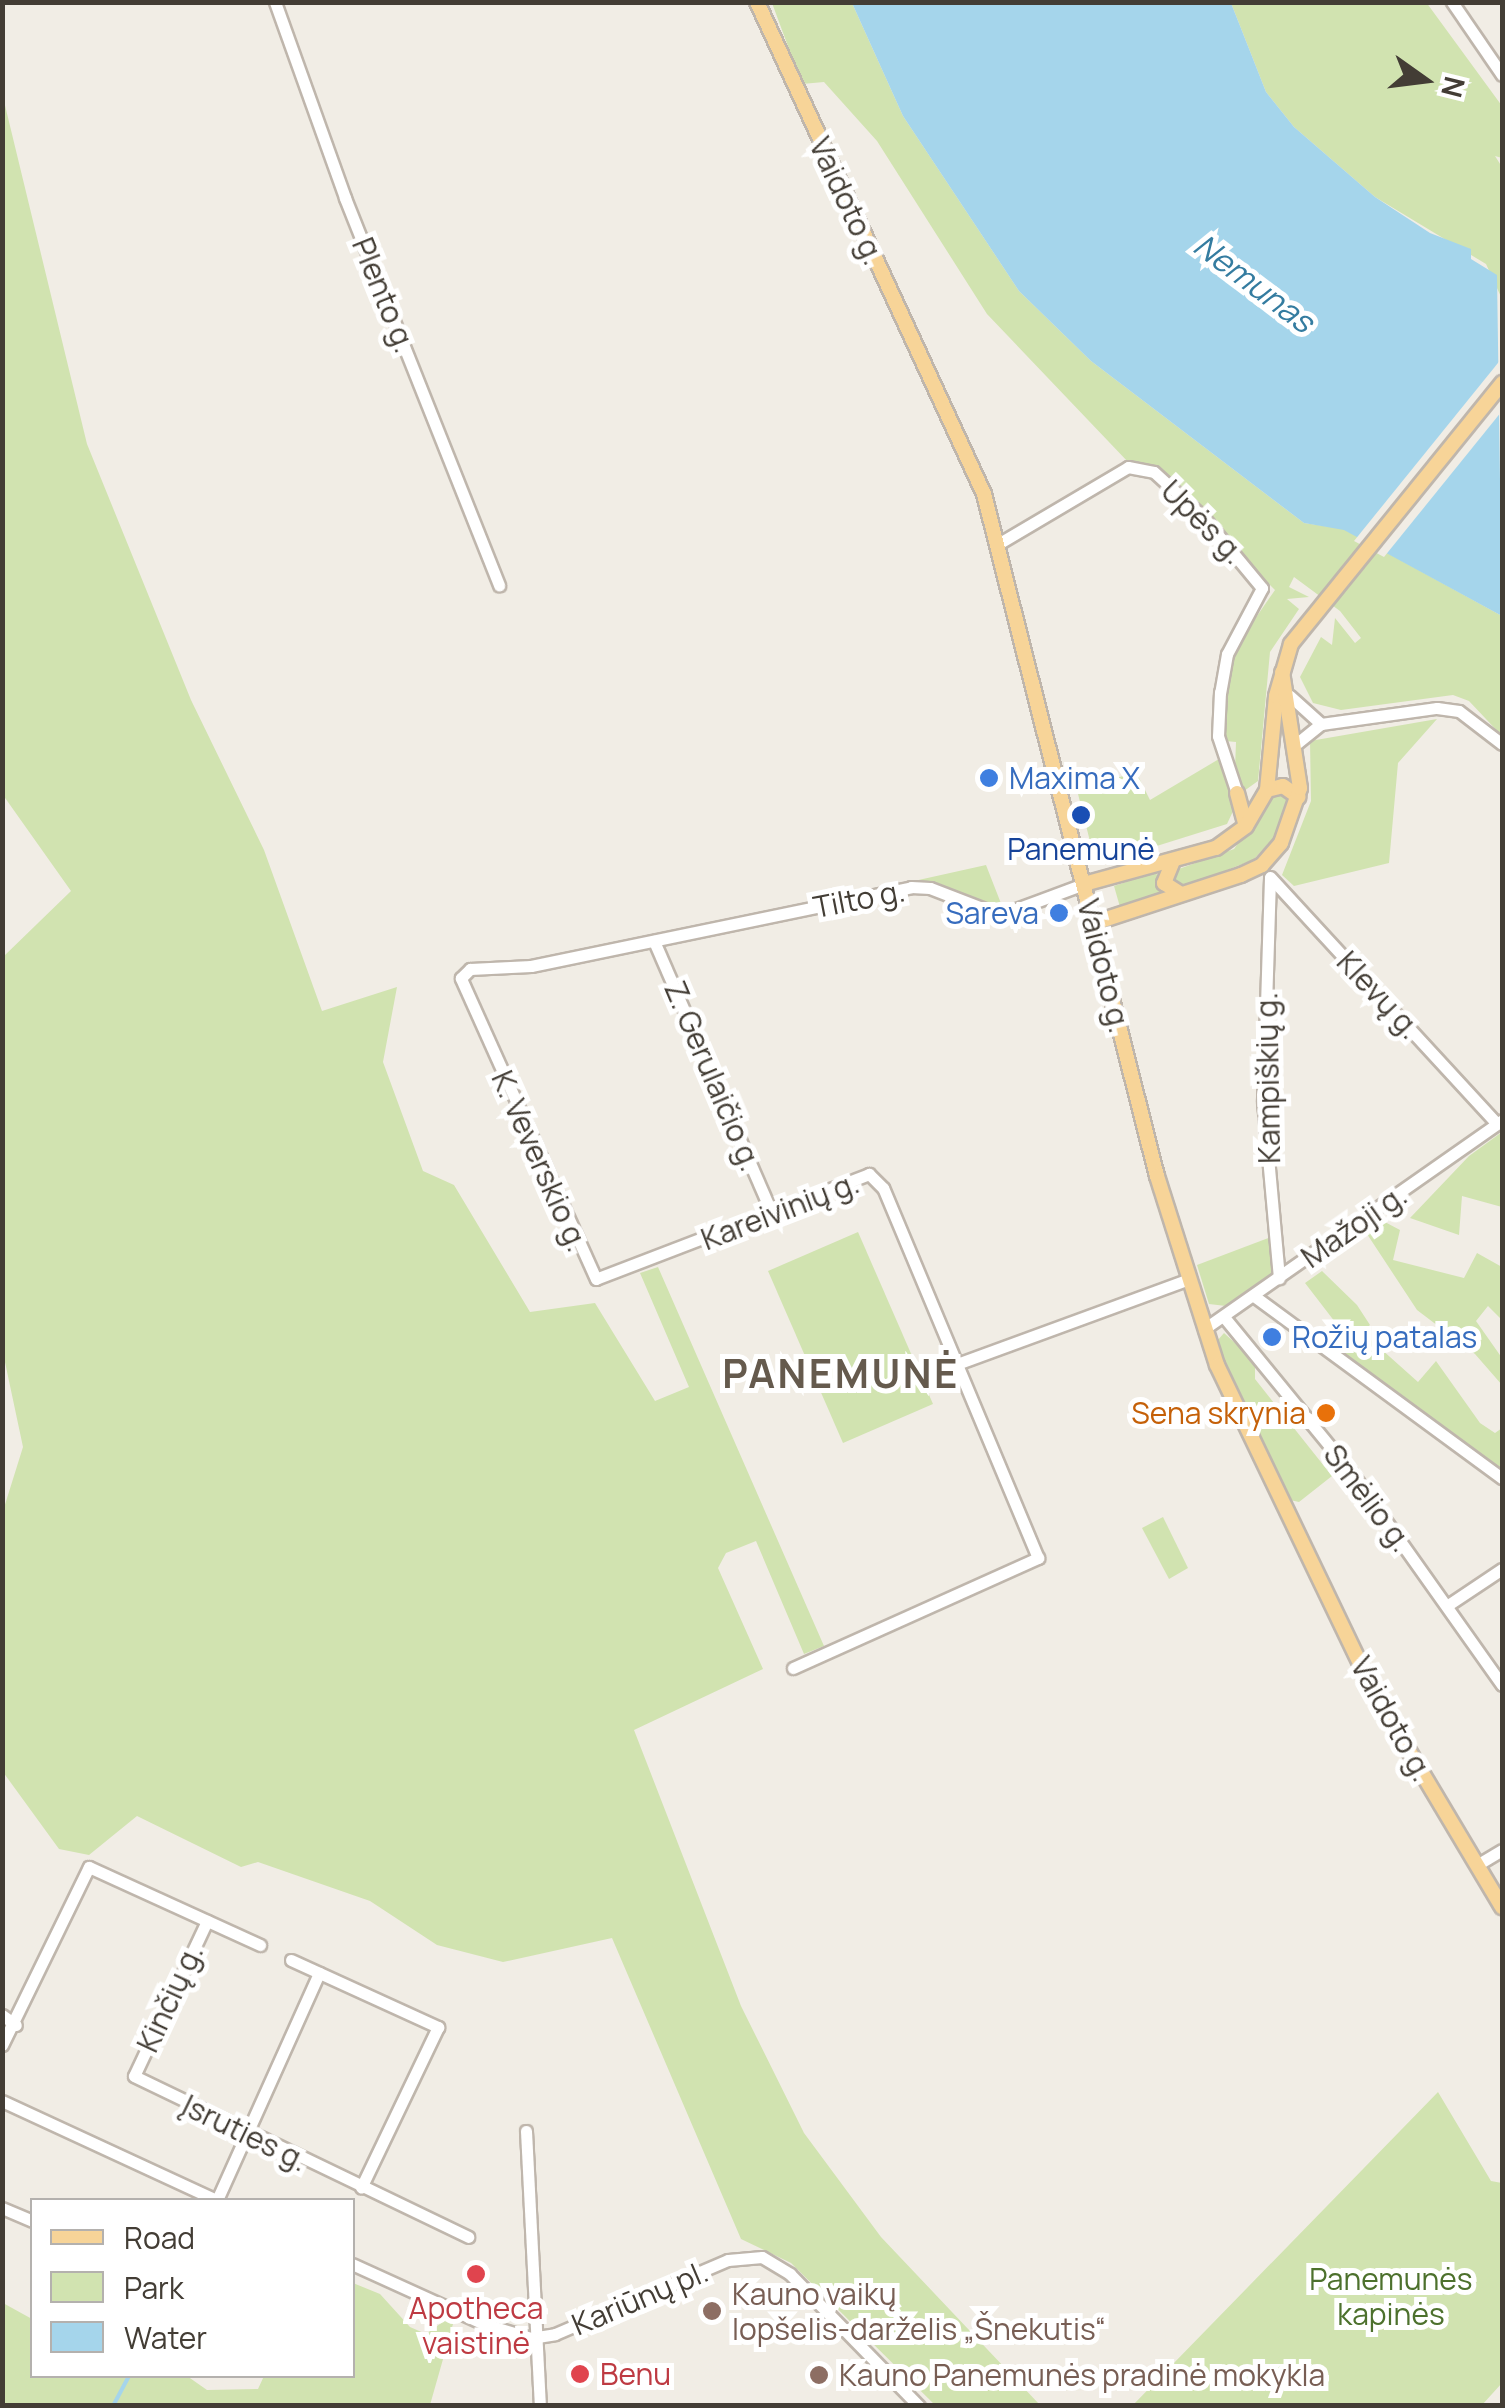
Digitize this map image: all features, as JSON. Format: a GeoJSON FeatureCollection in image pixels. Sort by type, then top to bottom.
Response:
{"type":"FeatureCollection","features":[{"type":"Feature","properties":{"kind":"main road","name":"Vaidoto g."},"geometry":{"type":"LineString","coordinates":[[757,2],[970,460],[998,544],[1094,924],[1204,1329],[1372,1689],[1502,1906]]}},
{"type":"Feature","properties":{"kind":"main road","name":"Tilto g."},"geometry":{"type":"LineString","coordinates":[[1084,884],[1225,844],[1246,826],[1266,794],[1274,717],[1291,644],[1502,383]]}},
{"type":"Feature","properties":{"kind":"main road"},"geometry":{"type":"LineString","coordinates":[[1094,924],[1181,894],[1266,872],[1292,825],[1299,798],[1290,696],[1282,671]]}},
{"type":"Feature","properties":{"kind":"main road"},"geometry":{"type":"LineString","coordinates":[[1246,826],[1237,793],[1266,794],[1282,786],[1299,798]]}},
{"type":"Feature","properties":{"kind":"main road"},"geometry":{"type":"LineString","coordinates":[[1173,860],[1164,883],[1181,894]]}},
{"type":"Feature","properties":{"kind":"street","name":"Plento g."},"geometry":{"type":"LineString","coordinates":[[276,2],[345,198],[500,585]]}},
{"type":"Feature","properties":{"kind":"street"},"geometry":{"type":"LineString","coordinates":[[1452,2],[1502,75]]}},
{"type":"Feature","properties":{"kind":"street","name":"Upės g."},"geometry":{"type":"LineString","coordinates":[[998,544],[1128,466],[1154,472],[1204,518],[1262,588],[1227,654],[1220,692],[1218,736],[1237,793]]}},
{"type":"Feature","properties":{"kind":"street"},"geometry":{"type":"LineString","coordinates":[[1290,696],[1321,724]]}},
{"type":"Feature","properties":{"kind":"street"},"geometry":{"type":"LineString","coordinates":[[1296,744],[1321,724],[1452,709],[1502,744]]}},
{"type":"Feature","properties":{"kind":"street","name":"Klevų g."},"geometry":{"type":"LineString","coordinates":[[1266,872],[1500,1122]]}},
{"type":"Feature","properties":{"kind":"street","name":"Kampiškių g."},"geometry":{"type":"LineString","coordinates":[[1266,872],[1264,1102],[1279,1278]]}},
{"type":"Feature","properties":{"kind":"street","name":"Tilto g."},"geometry":{"type":"LineString","coordinates":[[462,978],[470,969],[531,966],[911,888],[940,891],[987,914],[1013,914],[1054,891],[1084,884]]}},
{"type":"Feature","properties":{"kind":"street","name":"Z. Gerulaičio g."},"geometry":{"type":"LineString","coordinates":[[654,940],[771,1212]]}},
{"type":"Feature","properties":{"kind":"street","name":"K. Veverskio g."},"geometry":{"type":"LineString","coordinates":[[462,978],[590,1272],[607,1279],[659,1258]]}},
{"type":"Feature","properties":{"kind":"street","name":"Mažoji g."},"geometry":{"type":"LineString","coordinates":[[1204,1329],[1500,1122]]}},
{"type":"Feature","properties":{"kind":"street","name":"Kareivinių g."},"geometry":{"type":"LineString","coordinates":[[659,1258],[870,1174],[882,1188],[956,1364]]}},
{"type":"Feature","properties":{"kind":"street"},"geometry":{"type":"LineString","coordinates":[[794,1668],[1038,1558],[956,1364],[1188,1280]]}},
{"type":"Feature","properties":{"kind":"street"},"geometry":{"type":"LineString","coordinates":[[1254,1296],[1502,1478]]}},
{"type":"Feature","properties":{"kind":"street","name":"Smėlio g."},"geometry":{"type":"LineString","coordinates":[[1224,1317],[1448,1605],[1502,1685]]}},
{"type":"Feature","properties":{"kind":"street"},"geometry":{"type":"LineString","coordinates":[[1448,1605],[1502,1569]]}},
{"type":"Feature","properties":{"kind":"street"},"geometry":{"type":"LineString","coordinates":[[1478,1865],[1502,1850]]}},
{"type":"Feature","properties":{"kind":"street"},"geometry":{"type":"LineString","coordinates":[[2,2046],[16,2026],[89,1867],[260,1946]]}},
{"type":"Feature","properties":{"kind":"street","name":"Kinčių g."},"geometry":{"type":"LineString","coordinates":[[134,2076],[208,1921]]}},
{"type":"Feature","properties":{"kind":"street"},"geometry":{"type":"LineString","coordinates":[[291,1960],[438,2027],[361,2188]]}},
{"type":"Feature","properties":{"kind":"street"},"geometry":{"type":"LineString","coordinates":[[217,2198],[319,1973]]}},
{"type":"Feature","properties":{"kind":"street"},"geometry":{"type":"LineString","coordinates":[[2,2015],[16,2026]]}},
{"type":"Feature","properties":{"kind":"street","name":"Įsruties g."},"geometry":{"type":"LineString","coordinates":[[134,2076],[247,2135],[468,2237]]}},
{"type":"Feature","properties":{"kind":"street"},"geometry":{"type":"LineString","coordinates":[[2,2101],[212,2198]]}},
{"type":"Feature","properties":{"kind":"street"},"geometry":{"type":"LineString","coordinates":[[526,2131],[540,2406]]}},
{"type":"Feature","properties":{"kind":"street"},"geometry":{"type":"LineString","coordinates":[[2,2208],[30,2219]]}},
{"type":"Feature","properties":{"kind":"street","name":"Kariūnų pl."},"geometry":{"type":"LineString","coordinates":[[539,2337],[728,2260],[762,2256],[790,2274],[919,2406]]}},
{"type":"Feature","properties":{"kind":"street"},"geometry":{"type":"LineString","coordinates":[[355,2265],[484,2324],[539,2337]]}},
{"type":"Feature","properties":{"kind":"green space"},"geometry":{"type":"Polygon","coordinates":[[[1426,2],[1502,106],[1502,158],[1495,156],[1502,167],[1502,299],[1486,264],[1375,197],[1294,127],[1266,92],[1231,3],[1426,2]]]}},
{"type":"Feature","properties":{"kind":"green space"},"geometry":{"type":"Polygon","coordinates":[[[772,3],[852,3],[903,116],[1019,291],[1091,361],[1304,523],[1344,529],[1502,616],[1502,736],[1469,701],[1453,695],[1341,710],[1313,703],[1300,677],[1321,637],[1332,645],[1335,618],[1355,643],[1361,638],[1340,611],[1294,577],[1289,587],[1309,597],[1287,599],[1299,609],[1270,652],[1258,781],[1244,791],[1235,769],[1236,742],[1225,741],[1221,728],[1224,687],[1237,645],[1275,590],[1157,472],[1129,463],[987,314],[877,141],[824,82],[802,84],[772,3]]]}},
{"type":"Feature","properties":{"kind":"green space"},"geometry":{"type":"Polygon","coordinates":[[[3,97],[87,444],[191,700],[264,850],[322,1011],[397,987],[383,1062],[423,1171],[454,1185],[530,1312],[595,1303],[655,1401],[689,1387],[640,1273],[658,1267],[824,1646],[804,1654],[756,1541],[726,1553],[718,1568],[763,1669],[634,1730],[741,2006],[804,2133],[881,2237],[1040,2405],[935,2405],[791,2263],[741,2239],[612,1938],[503,1962],[437,1945],[370,1901],[258,1862],[241,1867],[137,1816],[89,1855],[59,1849],[3,1772],[3,1511],[23,1447],[2,1348],[3,957],[71,891],[3,795],[3,97]]]}},
{"type":"Feature","properties":{"kind":"green space"},"geometry":{"type":"Polygon","coordinates":[[[1437,719],[1398,763],[1389,863],[1294,886],[1282,875],[1311,801],[1310,741],[1437,719]]]}},
{"type":"Feature","properties":{"kind":"green space"},"geometry":{"type":"Polygon","coordinates":[[[1219,759],[1235,807],[1227,824],[1096,865],[1077,790],[1136,772],[1150,800],[1219,759]]]}},
{"type":"Feature","properties":{"kind":"green space"},"geometry":{"type":"Polygon","coordinates":[[[1284,792],[1290,797],[1281,830],[1253,860],[1183,887],[1171,879],[1176,870],[1234,849],[1273,794],[1284,792]]]}},
{"type":"Feature","properties":{"kind":"green space"},"geometry":{"type":"Polygon","coordinates":[[[986,865],[1002,906],[984,907],[937,883],[914,881],[986,865]]]}},
{"type":"Feature","properties":{"kind":"green space"},"geometry":{"type":"Polygon","coordinates":[[[1156,872],[1163,893],[1120,907],[1114,886],[1156,872]]]}},
{"type":"Feature","properties":{"kind":"green space"},"geometry":{"type":"Polygon","coordinates":[[[1502,1132],[1502,1207],[1462,1196],[1459,1235],[1410,1218],[1469,1156],[1502,1132]]]}},
{"type":"Feature","properties":{"kind":"green space"},"geometry":{"type":"Polygon","coordinates":[[[1383,1221],[1400,1230],[1393,1260],[1464,1278],[1477,1253],[1502,1267],[1502,1320],[1488,1306],[1476,1321],[1502,1358],[1502,1385],[1475,1354],[1417,1310],[1367,1234],[1383,1221]]]}},
{"type":"Feature","properties":{"kind":"green space"},"geometry":{"type":"Polygon","coordinates":[[[858,1232],[933,1404],[843,1443],[768,1271],[858,1232]]]}},
{"type":"Feature","properties":{"kind":"green space"},"geometry":{"type":"Polygon","coordinates":[[[1271,1237],[1271,1276],[1226,1306],[1209,1304],[1197,1265],[1271,1237]]]}},
{"type":"Feature","properties":{"kind":"green space"},"geometry":{"type":"Polygon","coordinates":[[[1322,1271],[1357,1305],[1370,1325],[1362,1332],[1418,1382],[1436,1361],[1480,1423],[1495,1433],[1502,1428],[1502,1471],[1320,1336],[1335,1322],[1305,1283],[1322,1271]]]}},
{"type":"Feature","properties":{"kind":"green space"},"geometry":{"type":"Polygon","coordinates":[[[1224,1333],[1255,1361],[1255,1379],[1332,1476],[1299,1502],[1290,1500],[1221,1356],[1217,1341],[1224,1333]]]}},
{"type":"Feature","properties":{"kind":"green space"},"geometry":{"type":"Polygon","coordinates":[[[1163,1517],[1188,1568],[1169,1579],[1142,1528],[1163,1517]]]}},
{"type":"Feature","properties":{"kind":"green space","name":"Panemunės kapinės"},"geometry":{"type":"Polygon","coordinates":[[[1438,2092],[1491,2181],[1502,2183],[1502,2383],[1482,2405],[1133,2405],[1438,2092]]]}},
{"type":"Feature","properties":{"kind":"green space"},"geometry":{"type":"Polygon","coordinates":[[[355,2284],[380,2294],[410,2327],[426,2334],[444,2321],[453,2324],[430,2405],[3,2405],[3,2303],[30,2318],[30,2378],[190,2378],[207,2390],[258,2389],[263,2378],[355,2378],[355,2284]]]}},
{"type":"Feature","properties":{"kind":"water","name":"Nemunas"},"geometry":{"type":"Polygon","coordinates":[[[852,3],[1231,3],[1266,92],[1294,127],[1375,197],[1430,233],[1471,249],[1471,259],[1497,275],[1502,616],[1344,530],[1304,523],[1091,361],[1019,291],[903,116],[852,3]]]}},
{"type":"Feature","properties":{"kind":"pier"},"geometry":{"type":"Polygon","coordinates":[[[1502,358],[1502,411],[1384,557],[1354,541],[1502,358]]]}},
{"type":"Feature","properties":{"kind":"waterway"},"geometry":{"type":"LineString","coordinates":[[113,2406],[128,2378]]}},
{"type":"Feature","properties":{"kind":"place","name":"Maxima X"},"geometry":{"type":"Point","coordinates":[989,778]}},
{"type":"Feature","properties":{"kind":"place","name":"Panemunė"},"geometry":{"type":"Point","coordinates":[1081,815]}},
{"type":"Feature","properties":{"kind":"place","name":"Sareva"},"geometry":{"type":"Point","coordinates":[1059,913]}},
{"type":"Feature","properties":{"kind":"place","name":"Rožių patalas"},"geometry":{"type":"Point","coordinates":[1272,1337]}},
{"type":"Feature","properties":{"kind":"place","name":"Sena skrynia"},"geometry":{"type":"Point","coordinates":[1326,1413]}},
{"type":"Feature","properties":{"kind":"place","name":"Apotheca vaistinė"},"geometry":{"type":"Point","coordinates":[476,2274]}},
{"type":"Feature","properties":{"kind":"place","name":"Kauno vaikų lopšelis-darželis „Šnekutis“"},"geometry":{"type":"Point","coordinates":[712,2311]}},
{"type":"Feature","properties":{"kind":"place","name":"Benu"},"geometry":{"type":"Point","coordinates":[580,2374]}},
{"type":"Feature","properties":{"kind":"place","name":"Kauno Panemunės pradinė mokykla"},"geometry":{"type":"Point","coordinates":[819,2375]}},
{"type":"Feature","properties":{"kind":"district","name":"PANEMUNĖ"},"geometry":{"type":"Point","coordinates":[841,1373]}}]}
